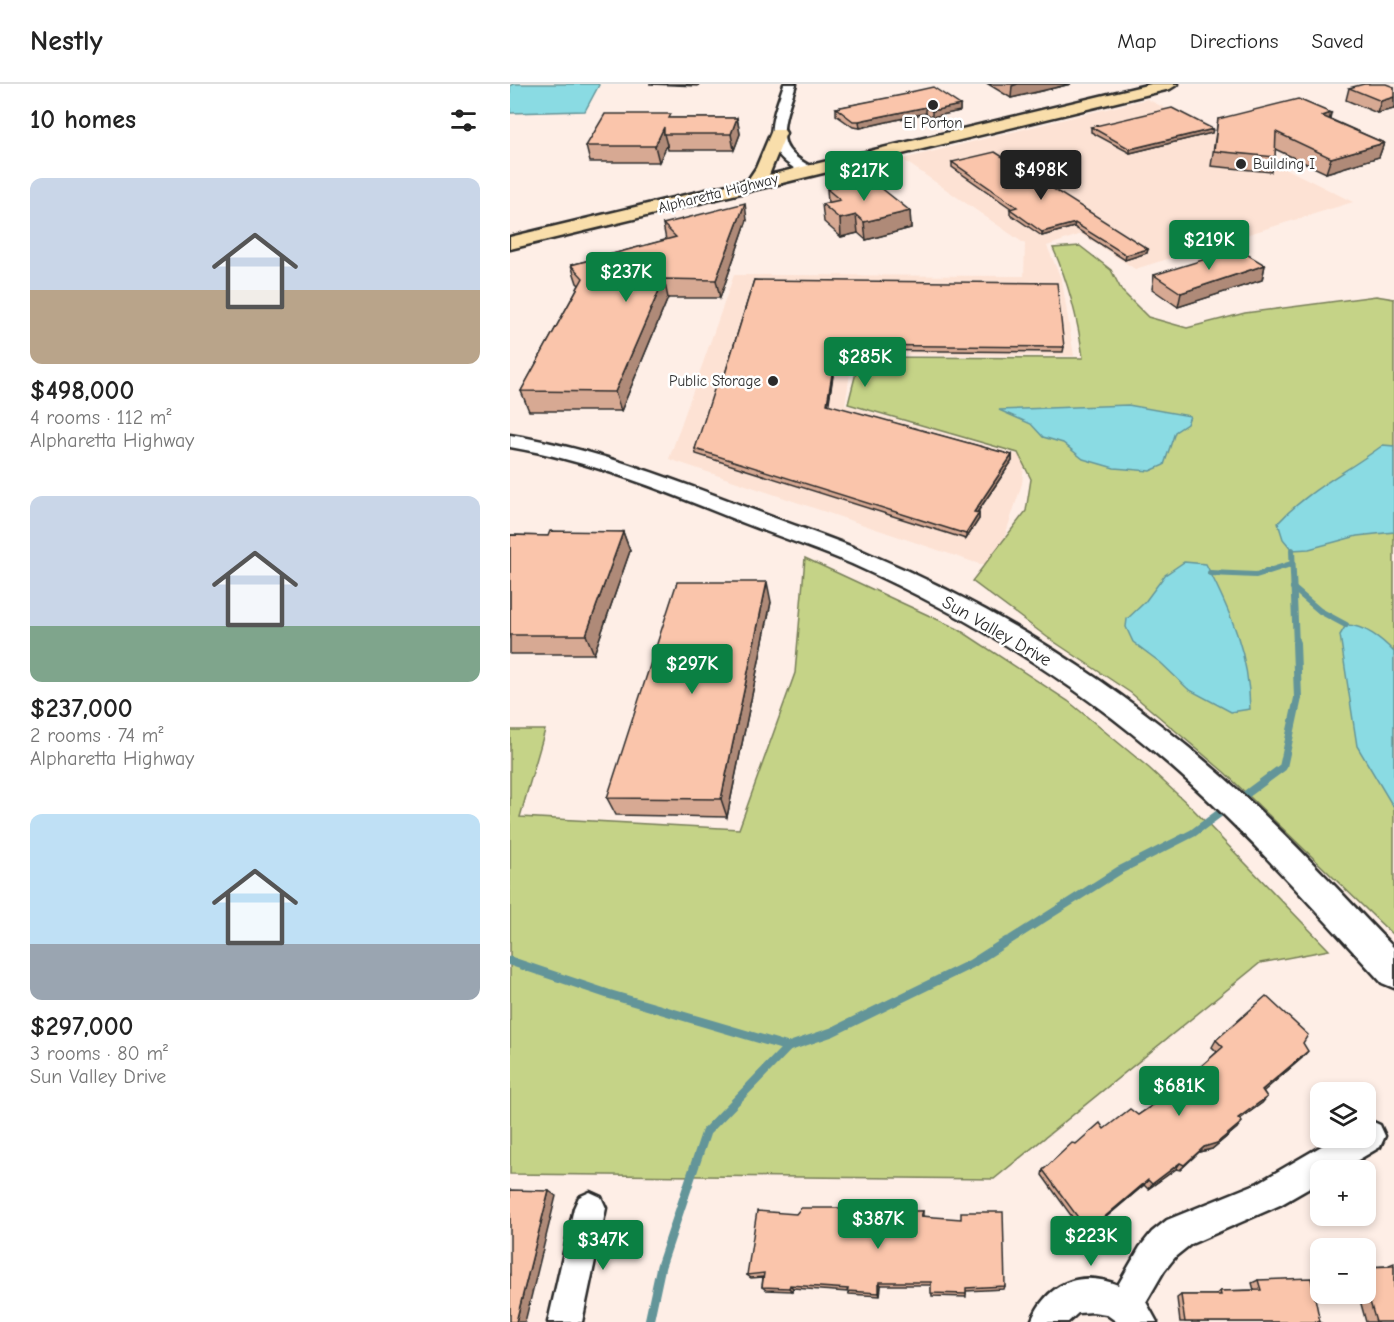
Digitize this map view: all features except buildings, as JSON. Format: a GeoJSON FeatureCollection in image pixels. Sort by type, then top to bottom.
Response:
{"type":"FeatureCollection","features":[{"type":"Feature","properties":{"kind":"highway","name":"Alpharetta Highway"},"geometry":{"type":"LineString","coordinates":[[510,243],[1170,84]]}},
{"type":"Feature","properties":{"kind":"highway"},"geometry":{"type":"LineString","coordinates":[[754,184],[765,168],[778,133]]}},
{"type":"Feature","properties":{"kind":"street"},"geometry":{"type":"LineString","coordinates":[[790,84],[778,133],[781,149],[808,171]]}},
{"type":"Feature","properties":{"kind":"street","name":"Sun Valley Drive"},"geometry":{"type":"LineString","coordinates":[[510,441],[549,448],[609,464],[873,564],[967,611],[1020,642],[1141,726],[1216,788],[1277,848],[1394,972]]}},
{"type":"Feature","properties":{"kind":"street"},"geometry":{"type":"LineString","coordinates":[[1048,1322],[1062,1304],[1076,1296],[1093,1293],[1109,1296],[1133,1314],[1152,1258],[1179,1232],[1269,1194],[1348,1148]]}},
{"type":"Feature","properties":{"kind":"street"},"geometry":{"type":"LineString","coordinates":[[565,1322],[590,1208]]}},
{"type":"Feature","properties":{"kind":"shaded area","name":"Public Storage"},"geometry":{"type":"Polygon","coordinates":[[[1147,99],[1353,202],[1135,269],[1081,234],[1047,246],[1062,281],[1074,356],[853,354],[845,405],[1025,457],[1022,484],[994,569],[669,459],[734,275],[1024,276],[1025,244],[902,159],[1147,99]]]}},
{"type":"Feature","properties":{"kind":"green space"},"geometry":{"type":"Polygon","coordinates":[[[1080,246],[1111,270],[1122,291],[1148,317],[1187,328],[1245,313],[1376,296],[1394,299],[1394,936],[1224,772],[1131,693],[1047,637],[972,581],[1026,511],[1031,479],[1018,453],[848,404],[860,357],[1083,358],[1072,302],[1053,248],[1080,246]]]}},
{"type":"Feature","properties":{"kind":"green space"},"geometry":{"type":"Polygon","coordinates":[[[805,558],[958,629],[1068,701],[1149,768],[1191,807],[1329,950],[1260,963],[994,1179],[510,1174],[510,730],[545,730],[520,817],[739,829],[795,673],[805,558]]]}},
{"type":"Feature","properties":{"kind":"water"},"geometry":{"type":"Polygon","coordinates":[[[513,84],[599,85],[585,111],[510,113],[510,86],[513,84]]]}},
{"type":"Feature","properties":{"kind":"water"},"geometry":{"type":"Polygon","coordinates":[[[1128,405],[1190,416],[1187,424],[1175,432],[1164,465],[1150,471],[1114,468],[1083,459],[1063,443],[1043,437],[1031,424],[999,410],[1128,405]]]}},
{"type":"Feature","properties":{"kind":"water"},"geometry":{"type":"Polygon","coordinates":[[[1383,445],[1394,446],[1394,532],[1357,536],[1309,549],[1292,550],[1283,539],[1278,523],[1315,490],[1383,445]]]}},
{"type":"Feature","properties":{"kind":"water"},"geometry":{"type":"Polygon","coordinates":[[[1184,562],[1206,564],[1231,617],[1246,670],[1250,709],[1231,712],[1188,689],[1161,663],[1133,642],[1126,627],[1127,619],[1145,602],[1165,575],[1184,562]]]}},
{"type":"Feature","properties":{"kind":"water"},"geometry":{"type":"Polygon","coordinates":[[[1346,625],[1359,627],[1372,634],[1394,652],[1394,808],[1357,746],[1340,635],[1346,625]]]}},
{"type":"Feature","properties":{"kind":"waterway"},"geometry":{"type":"LineString","coordinates":[[1292,550],[1294,589]]}},
{"type":"Feature","properties":{"kind":"waterway"},"geometry":{"type":"LineString","coordinates":[[1210,573],[1256,575],[1291,564]]}},
{"type":"Feature","properties":{"kind":"waterway"},"geometry":{"type":"LineString","coordinates":[[1294,589],[1320,611],[1346,625]]}},
{"type":"Feature","properties":{"kind":"waterway"},"geometry":{"type":"LineString","coordinates":[[1294,589],[1296,645]]}},
{"type":"Feature","properties":{"kind":"waterway"},"geometry":{"type":"LineString","coordinates":[[1237,801],[1283,767],[1298,698],[1296,643]]}},
{"type":"Feature","properties":{"kind":"waterway"},"geometry":{"type":"LineString","coordinates":[[1005,943],[1120,870],[1193,833],[1228,807]]}},
{"type":"Feature","properties":{"kind":"waterway"},"geometry":{"type":"LineString","coordinates":[[788,1047],[832,1032],[971,964],[1007,941]]}},
{"type":"Feature","properties":{"kind":"waterway"},"geometry":{"type":"LineString","coordinates":[[510,961],[608,994],[788,1047]]}},
{"type":"Feature","properties":{"kind":"waterway"},"geometry":{"type":"LineString","coordinates":[[649,1322],[661,1266],[706,1132],[788,1047]]}},
{"type":"Feature","properties":{"kind":"place","name":"El Porton"},"geometry":{"type":"Point","coordinates":[933,105]}},
{"type":"Feature","properties":{"kind":"place","name":"Building I"},"geometry":{"type":"Point","coordinates":[1241,164]}},
{"type":"Feature","properties":{"kind":"place","name":"Public Storage"},"geometry":{"type":"Point","coordinates":[773,381]}}]}
